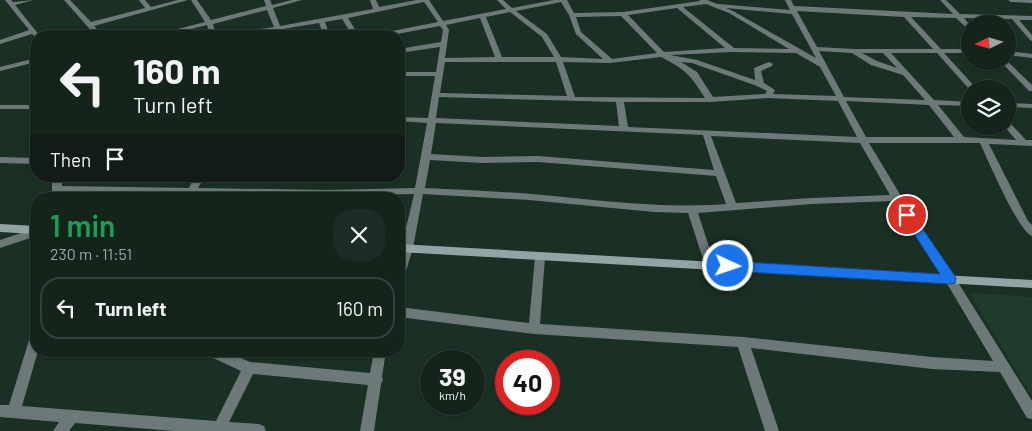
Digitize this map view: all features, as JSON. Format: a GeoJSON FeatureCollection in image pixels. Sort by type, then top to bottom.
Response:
{"type":"FeatureCollection","features":[{"type":"Feature","properties":{"kind":"street"},"geometry":{"type":"LineString","coordinates":[[9,2],[31,0]]}},
{"type":"Feature","properties":{"kind":"street"},"geometry":{"type":"LineString","coordinates":[[67,0],[94,30]]}},
{"type":"Feature","properties":{"kind":"street"},"geometry":{"type":"LineString","coordinates":[[142,0],[149,9]]}},
{"type":"Feature","properties":{"kind":"street"},"geometry":{"type":"LineString","coordinates":[[89,25],[184,0]]}},
{"type":"Feature","properties":{"kind":"street"},"geometry":{"type":"LineString","coordinates":[[194,0],[210,24],[212,30]]}},
{"type":"Feature","properties":{"kind":"street"},"geometry":{"type":"LineString","coordinates":[[267,0],[277,27]]}},
{"type":"Feature","properties":{"kind":"street"},"geometry":{"type":"LineString","coordinates":[[183,30],[299,0]]}},
{"type":"Feature","properties":{"kind":"street"},"geometry":{"type":"LineString","coordinates":[[373,0],[377,10]]}},
{"type":"Feature","properties":{"kind":"street"},"geometry":{"type":"LineString","coordinates":[[261,30],[344,17],[426,0],[443,23],[446,30],[426,157],[405,241]]}},
{"type":"Feature","properties":{"kind":"street"},"geometry":{"type":"LineString","coordinates":[[500,0],[510,11],[546,36],[559,61],[572,99]]}},
{"type":"Feature","properties":{"kind":"street"},"geometry":{"type":"LineString","coordinates":[[405,30],[564,0],[572,15],[578,33],[610,61]]}},
{"type":"Feature","properties":{"kind":"street"},"geometry":{"type":"LineString","coordinates":[[943,0],[961,20]]}},
{"type":"Feature","properties":{"kind":"street"},"geometry":{"type":"LineString","coordinates":[[1011,0],[1032,1]]}},
{"type":"Feature","properties":{"kind":"street"},"geometry":{"type":"LineString","coordinates":[[572,15],[623,14],[705,1],[715,4],[824,67]]}},
{"type":"Feature","properties":{"kind":"street"},"geometry":{"type":"LineString","coordinates":[[9,2],[32,30]]}},
{"type":"Feature","properties":{"kind":"street"},"geometry":{"type":"LineString","coordinates":[[715,4],[791,5],[834,7],[906,15],[961,15]]}},
{"type":"Feature","properties":{"kind":"street"},"geometry":{"type":"LineString","coordinates":[[791,5],[863,140],[897,198],[950,279],[1032,414]]}},
{"type":"Feature","properties":{"kind":"street"},"geometry":{"type":"LineString","coordinates":[[678,6],[732,50]]}},
{"type":"Feature","properties":{"kind":"street"},"geometry":{"type":"LineString","coordinates":[[623,14],[662,54],[694,74],[711,100]]}},
{"type":"Feature","properties":{"kind":"street"},"geometry":{"type":"LineString","coordinates":[[906,15],[965,80]]}},
{"type":"Feature","properties":{"kind":"street"},"geometry":{"type":"LineString","coordinates":[[482,16],[499,59]]}},
{"type":"Feature","properties":{"kind":"street"},"geometry":{"type":"LineString","coordinates":[[344,17],[352,30]]}},
{"type":"Feature","properties":{"kind":"street"},"geometry":{"type":"LineString","coordinates":[[1016,18],[1032,18]]}},
{"type":"Feature","properties":{"kind":"street"},"geometry":{"type":"LineString","coordinates":[[321,21],[325,30]]}},
{"type":"Feature","properties":{"kind":"street"},"geometry":{"type":"LineString","coordinates":[[1016,21],[1031,36]]}},
{"type":"Feature","properties":{"kind":"street"},"geometry":{"type":"LineString","coordinates":[[0,42],[30,35]]}},
{"type":"Feature","properties":{"kind":"street"},"geometry":{"type":"LineString","coordinates":[[405,50],[444,44]]}},
{"type":"Feature","properties":{"kind":"street"},"geometry":{"type":"LineString","coordinates":[[815,49],[854,51],[961,51]]}},
{"type":"Feature","properties":{"kind":"street"},"geometry":{"type":"LineString","coordinates":[[442,60],[610,61],[662,54],[732,50],[797,51]]}},
{"type":"Feature","properties":{"kind":"street"},"geometry":{"type":"LineString","coordinates":[[884,50],[933,104],[961,140]]}},
{"type":"Feature","properties":{"kind":"street"},"geometry":{"type":"LineString","coordinates":[[854,51],[874,63],[904,74]]}},
{"type":"Feature","properties":{"kind":"street"},"geometry":{"type":"LineString","coordinates":[[1016,54],[1032,56]]}},
{"type":"Feature","properties":{"kind":"street"},"geometry":{"type":"LineString","coordinates":[[672,60],[686,59],[760,84],[771,90],[768,96]]}},
{"type":"Feature","properties":{"kind":"street"},"geometry":{"type":"LineString","coordinates":[[0,69],[30,62]]}},
{"type":"Feature","properties":{"kind":"street"},"geometry":{"type":"LineString","coordinates":[[760,84],[757,70],[769,64]]}},
{"type":"Feature","properties":{"kind":"street"},"geometry":{"type":"LineString","coordinates":[[1013,70],[1032,89]]}},
{"type":"Feature","properties":{"kind":"street"},"geometry":{"type":"LineString","coordinates":[[405,74],[440,74]]}},
{"type":"Feature","properties":{"kind":"street"},"geometry":{"type":"LineString","coordinates":[[436,94],[572,99],[711,100],[768,96],[961,104]]}},
{"type":"Feature","properties":{"kind":"street"},"geometry":{"type":"LineString","coordinates":[[620,99],[624,129]]}},
{"type":"Feature","properties":{"kind":"street"},"geometry":{"type":"LineString","coordinates":[[1016,105],[1032,106]]}},
{"type":"Feature","properties":{"kind":"street"},"geometry":{"type":"LineString","coordinates":[[3,108],[30,107]]}},
{"type":"Feature","properties":{"kind":"street"},"geometry":{"type":"LineString","coordinates":[[405,119],[863,140],[1027,142]]}},
{"type":"Feature","properties":{"kind":"street"},"geometry":{"type":"LineString","coordinates":[[706,133],[732,207]]}},
{"type":"Feature","properties":{"kind":"street"},"geometry":{"type":"LineString","coordinates":[[1016,133],[1027,142]]}},
{"type":"Feature","properties":{"kind":"street"},"geometry":{"type":"LineString","coordinates":[[983,141],[1024,223],[1032,232]]}},
{"type":"Feature","properties":{"kind":"street"},"geometry":{"type":"LineString","coordinates":[[426,157],[482,160],[538,159],[719,173]]}},
{"type":"Feature","properties":{"kind":"street"},"geometry":{"type":"LineString","coordinates":[[0,160],[30,161]]}},
{"type":"Feature","properties":{"kind":"street"},"geometry":{"type":"LineString","coordinates":[[192,190],[197,182]]}},
{"type":"Feature","properties":{"kind":"street"},"geometry":{"type":"LineString","coordinates":[[125,192],[192,190],[282,192]]}},
{"type":"Feature","properties":{"kind":"street"},"geometry":{"type":"LineString","coordinates":[[373,192],[419,191],[528,197],[636,208],[692,210],[812,201],[897,198]]}},
{"type":"Feature","properties":{"kind":"street"},"geometry":{"type":"LineString","coordinates":[[692,210],[710,265]]}},
{"type":"Feature","properties":{"kind":"street"},"geometry":{"type":"LineString","coordinates":[[0,228],[30,230]]}},
{"type":"Feature","properties":{"kind":"street"},"geometry":{"type":"LineString","coordinates":[[0,244],[30,233]]}},
{"type":"Feature","properties":{"kind":"street"},"geometry":{"type":"LineString","coordinates":[[405,248],[1032,284]]}},
{"type":"Feature","properties":{"kind":"street"},"geometry":{"type":"LineString","coordinates":[[534,329],[540,257]]}},
{"type":"Feature","properties":{"kind":"street"},"geometry":{"type":"LineString","coordinates":[[405,313],[534,329],[743,342],[932,363],[1004,367]]}},
{"type":"Feature","properties":{"kind":"street"},"geometry":{"type":"LineString","coordinates":[[743,342],[772,431]]}},
{"type":"Feature","properties":{"kind":"street"},"geometry":{"type":"LineString","coordinates":[[14,411],[30,357]]}},
{"type":"Feature","properties":{"kind":"street"},"geometry":{"type":"LineString","coordinates":[[224,357],[248,368],[376,380]]}},
{"type":"Feature","properties":{"kind":"street"},"geometry":{"type":"LineString","coordinates":[[367,431],[379,357]]}},
{"type":"Feature","properties":{"kind":"street"},"geometry":{"type":"LineString","coordinates":[[219,429],[248,368]]}},
{"type":"Feature","properties":{"kind":"street"},"geometry":{"type":"LineString","coordinates":[[0,412],[14,411],[72,416],[159,427],[259,431]]}},
{"type":"Feature","properties":{"kind":"street"},"geometry":{"type":"LineString","coordinates":[[60,431],[72,416]]}},
{"type":"Feature","properties":{"kind":"shaded area"},"geometry":{"type":"Polygon","coordinates":[[[969,293],[1032,297],[1032,397],[969,293]]]}},
{"type":"Feature","properties":{"kind":"route"},"geometry":{"type":"LineString","coordinates":[[728,266],[950,279],[907,215]]}}]}
